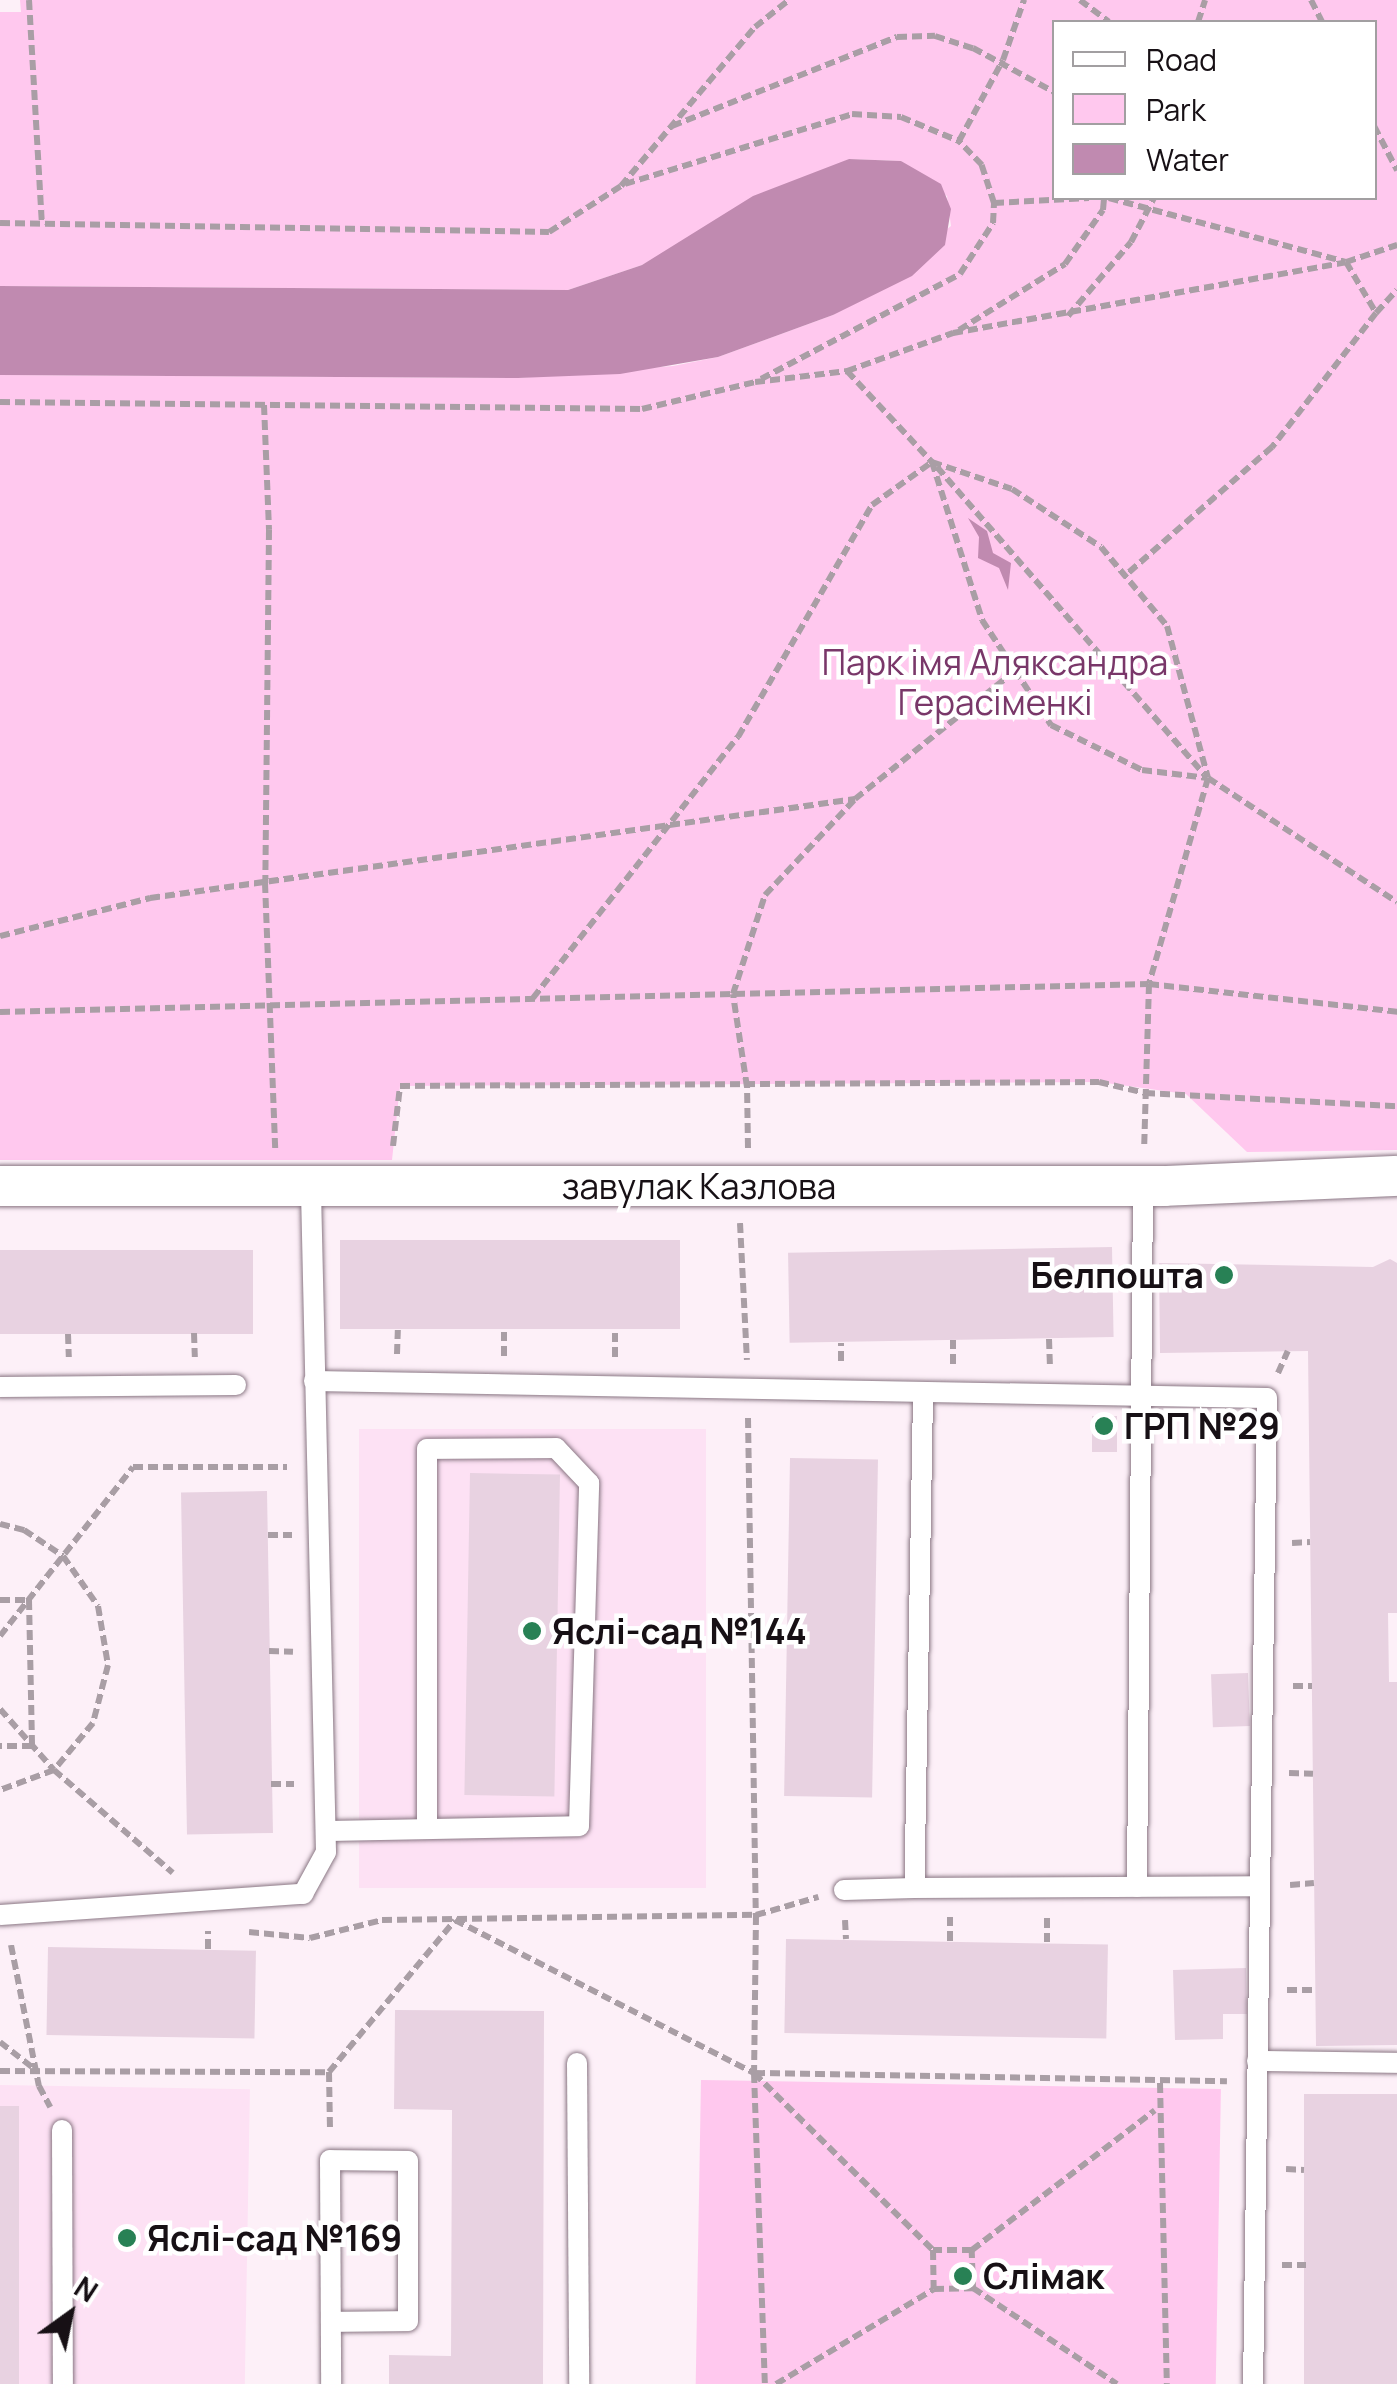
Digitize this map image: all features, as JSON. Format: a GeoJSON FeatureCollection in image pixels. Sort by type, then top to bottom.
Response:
{"type":"FeatureCollection","features":[{"type":"Feature","properties":{"kind":"street","name":"завулак Казлова"},"geometry":{"type":"LineString","coordinates":[[0,1186],[744,1198],[1397,1176]]}},
{"type":"Feature","properties":{"kind":"lane"},"geometry":{"type":"LineString","coordinates":[[1138,1887],[1142,1186]]}},
{"type":"Feature","properties":{"kind":"lane"},"geometry":{"type":"LineString","coordinates":[[2,1915],[208,1904],[303,1894],[326,1852],[314,1381],[294,1190]]}},
{"type":"Feature","properties":{"kind":"lane"},"geometry":{"type":"LineString","coordinates":[[314,1381],[1138,1399],[1266,1398],[1253,2384]]}},
{"type":"Feature","properties":{"kind":"lane"},"geometry":{"type":"LineString","coordinates":[[0,1386],[236,1385]]}},
{"type":"Feature","properties":{"kind":"lane"},"geometry":{"type":"LineString","coordinates":[[914,1888],[923,1395]]}},
{"type":"Feature","properties":{"kind":"lane"},"geometry":{"type":"LineString","coordinates":[[326,1831],[579,1826],[589,1482],[556,1448],[427,1449],[427,1829]]}},
{"type":"Feature","properties":{"kind":"lane"},"geometry":{"type":"LineString","coordinates":[[844,1890],[1260,1886]]}},
{"type":"Feature","properties":{"kind":"lane"},"geometry":{"type":"LineString","coordinates":[[577,2063],[579,2384]]}},
{"type":"Feature","properties":{"kind":"lane"},"geometry":{"type":"LineString","coordinates":[[1257,2071],[1397,2063]]}},
{"type":"Feature","properties":{"kind":"lane"},"geometry":{"type":"LineString","coordinates":[[62,2130],[63,2384]]}},
{"type":"Feature","properties":{"kind":"lane"},"geometry":{"type":"LineString","coordinates":[[331,2322],[408,2321],[408,2161],[330,2160],[331,2384]]}},
{"type":"Feature","properties":{"kind":"path"},"geometry":{"type":"LineString","coordinates":[[30,0],[42,224]]}},
{"type":"Feature","properties":{"kind":"path"},"geometry":{"type":"LineString","coordinates":[[621,186],[755,27],[789,0]]}},
{"type":"Feature","properties":{"kind":"path"},"geometry":{"type":"LineString","coordinates":[[958,141],[1003,60],[1024,0]]}},
{"type":"Feature","properties":{"kind":"path"},"geometry":{"type":"LineString","coordinates":[[1080,0],[1106,20]]}},
{"type":"Feature","properties":{"kind":"path"},"geometry":{"type":"LineString","coordinates":[[671,126],[896,38],[935,36],[1003,60],[1052,91]]}},
{"type":"Feature","properties":{"kind":"path"},"geometry":{"type":"LineString","coordinates":[[0,223],[549,232],[621,186],[852,114],[901,118],[958,141],[982,164],[994,202],[993,223],[960,274],[755,382]]}},
{"type":"Feature","properties":{"kind":"path"},"geometry":{"type":"LineString","coordinates":[[1377,132],[1397,170]]}},
{"type":"Feature","properties":{"kind":"path"},"geometry":{"type":"LineString","coordinates":[[994,202],[1052,200]]}},
{"type":"Feature","properties":{"kind":"path"},"geometry":{"type":"LineString","coordinates":[[953,333],[1065,264],[1103,210],[1106,200]]}},
{"type":"Feature","properties":{"kind":"path"},"geometry":{"type":"LineString","coordinates":[[1067,317],[1131,242],[1153,201],[1346,262],[1376,312]]}},
{"type":"Feature","properties":{"kind":"path"},"geometry":{"type":"LineString","coordinates":[[0,402],[642,409],[755,382],[847,371],[953,333],[1067,317],[1346,262],[1397,245]]}},
{"type":"Feature","properties":{"kind":"path"},"geometry":{"type":"LineString","coordinates":[[1127,574],[1272,447],[1397,290]]}},
{"type":"Feature","properties":{"kind":"path"},"geometry":{"type":"LineString","coordinates":[[847,371],[932,462],[1208,778],[1397,902]]}},
{"type":"Feature","properties":{"kind":"path"},"geometry":{"type":"LineString","coordinates":[[264,405],[269,530],[264,883],[270,1006],[294,1190]]}},
{"type":"Feature","properties":{"kind":"path"},"geometry":{"type":"LineString","coordinates":[[932,462],[1012,488],[1101,546],[1167,626],[1208,778],[1149,984],[1142,1186]]}},
{"type":"Feature","properties":{"kind":"path"},"geometry":{"type":"LineString","coordinates":[[932,462],[982,620],[1012,673],[1050,725],[1142,770],[1208,778]]}},
{"type":"Feature","properties":{"kind":"path"},"geometry":{"type":"LineString","coordinates":[[532,999],[672,827],[738,738],[872,505],[932,462]]}},
{"type":"Feature","properties":{"kind":"path"},"geometry":{"type":"LineString","coordinates":[[765,2384],[754,2073],[756,1915],[744,1198],[747,1087],[733,994],[765,894],[854,799],[1012,673]]}},
{"type":"Feature","properties":{"kind":"path"},"geometry":{"type":"LineString","coordinates":[[0,936],[150,898],[854,799]]}},
{"type":"Feature","properties":{"kind":"path"},"geometry":{"type":"LineString","coordinates":[[0,1012],[1149,984],[1397,1012]]}},
{"type":"Feature","properties":{"kind":"path"},"geometry":{"type":"LineString","coordinates":[[392,1160],[400,1086],[1098,1082],[1146,1093],[1397,1106]]}},
{"type":"Feature","properties":{"kind":"path"},"geometry":{"type":"LineString","coordinates":[[0,1636],[133,1466],[303,1468]]}},
{"type":"Feature","properties":{"kind":"path"},"geometry":{"type":"LineString","coordinates":[[0,1524],[24,1530],[63,1556],[98,1606],[108,1665],[93,1724],[54,1770],[0,1790]]}},
{"type":"Feature","properties":{"kind":"path"},"geometry":{"type":"LineString","coordinates":[[0,1600],[29,1600]]}},
{"type":"Feature","properties":{"kind":"path"},"geometry":{"type":"LineString","coordinates":[[29,1600],[32,1746]]}},
{"type":"Feature","properties":{"kind":"path"},"geometry":{"type":"LineString","coordinates":[[0,1709],[54,1770],[242,1932],[310,1938],[382,1920],[756,1915],[844,1890]]}},
{"type":"Feature","properties":{"kind":"path"},"geometry":{"type":"LineString","coordinates":[[0,1746],[32,1746]]}},
{"type":"Feature","properties":{"kind":"path"},"geometry":{"type":"LineString","coordinates":[[2,1915],[38,2072]]}},
{"type":"Feature","properties":{"kind":"path"},"geometry":{"type":"LineString","coordinates":[[330,2160],[330,2072],[455,1920]]}},
{"type":"Feature","properties":{"kind":"path"},"geometry":{"type":"LineString","coordinates":[[455,1920],[754,2073],[933,2250],[934,2289]]}},
{"type":"Feature","properties":{"kind":"path"},"geometry":{"type":"LineString","coordinates":[[0,2042],[38,2072]]}},
{"type":"Feature","properties":{"kind":"path"},"geometry":{"type":"LineString","coordinates":[[0,2071],[330,2072]]}},
{"type":"Feature","properties":{"kind":"path"},"geometry":{"type":"LineString","coordinates":[[754,2073],[1160,2084],[1257,2071]]}},
{"type":"Feature","properties":{"kind":"path"},"geometry":{"type":"LineString","coordinates":[[1160,2084],[1156,2109],[1167,2384]]}},
{"type":"Feature","properties":{"kind":"path"},"geometry":{"type":"LineString","coordinates":[[933,2250],[972,2250],[1156,2109]]}},
{"type":"Feature","properties":{"kind":"path"},"geometry":{"type":"LineString","coordinates":[[972,2250],[973,2288]]}},
{"type":"Feature","properties":{"kind":"path"},"geometry":{"type":"LineString","coordinates":[[776,2384],[934,2289],[973,2288],[1116,2384]]}},
{"type":"Feature","properties":{"kind":"shaded area","name":"Яслі-сад №144"},"geometry":{"type":"Polygon","coordinates":[[[359,1429],[706,1429],[706,1888],[359,1888],[359,1429]]]}},
{"type":"Feature","properties":{"kind":"shaded area","name":"Яслі-сад №169"},"geometry":{"type":"Polygon","coordinates":[[[0,2085],[250,2089],[245,2384],[0,2384],[0,2085]]]}},
{"type":"Feature","properties":{"kind":"green space","name":"Парк імя Аляксандра Герасіменкі"},"geometry":{"type":"Polygon","coordinates":[[[20,0],[1397,0],[1397,1150],[1247,1152],[1186,1094],[1099,1082],[400,1086],[392,1160],[0,1160],[0,375],[518,378],[673,366],[718,357],[833,315],[951,226],[947,196],[901,161],[849,159],[642,265],[568,290],[0,286],[0,12],[21,12],[20,0]]]}},
{"type":"Feature","properties":{"kind":"green space"},"geometry":{"type":"Polygon","coordinates":[[[701,2080],[1221,2089],[1216,2384],[696,2384],[701,2080]]]}},
{"type":"Feature","properties":{"kind":"water"},"geometry":{"type":"Polygon","coordinates":[[[849,159],[901,161],[941,184],[951,209],[945,245],[912,276],[833,315],[718,357],[620,374],[518,378],[0,375],[0,286],[568,290],[642,265],[753,196],[849,159]]]}},
{"type":"Feature","properties":{"kind":"water"},"geometry":{"type":"Polygon","coordinates":[[[968,518],[987,531],[993,553],[1011,563],[1008,590],[999,568],[978,558],[979,537],[968,518]]]}},
{"type":"Feature","properties":{"kind":"building"},"geometry":{"type":"Polygon","coordinates":[[[340,1240],[680,1240],[680,1329],[340,1329],[340,1240]]]}},
{"type":"Feature","properties":{"kind":"building"},"geometry":{"type":"Polygon","coordinates":[[[1112,1247],[1114,1337],[790,1343],[788,1253],[1112,1247]]]}},
{"type":"Feature","properties":{"kind":"building"},"geometry":{"type":"Polygon","coordinates":[[[0,1250],[253,1250],[253,1334],[0,1334],[0,1250]]]}},
{"type":"Feature","properties":{"kind":"building"},"geometry":{"type":"Polygon","coordinates":[[[1390,1259],[1397,1263],[1397,1613],[1388,1613],[1389,1682],[1397,1682],[1397,2045],[1316,2046],[1308,1351],[1160,1353],[1159,1263],[1373,1267],[1390,1259]]]}},
{"type":"Feature","properties":{"kind":"building","name":"ГРП №29"},"geometry":{"type":"Polygon","coordinates":[[[1092,1416],[1117,1416],[1117,1452],[1092,1452],[1092,1416]]]}},
{"type":"Feature","properties":{"kind":"building"},"geometry":{"type":"Polygon","coordinates":[[[790,1458],[878,1460],[872,1797],[784,1796],[790,1458]]]}},
{"type":"Feature","properties":{"kind":"building"},"geometry":{"type":"Polygon","coordinates":[[[470,1473],[560,1475],[554,1797],[464,1795],[470,1473]]]}},
{"type":"Feature","properties":{"kind":"building"},"geometry":{"type":"Polygon","coordinates":[[[267,1491],[273,1833],[187,1834],[181,1493],[267,1491]]]}},
{"type":"Feature","properties":{"kind":"building"},"geometry":{"type":"Polygon","coordinates":[[[1248,1673],[1250,1726],[1213,1727],[1211,1674],[1248,1673]]]}},
{"type":"Feature","properties":{"kind":"building"},"geometry":{"type":"Polygon","coordinates":[[[786,1939],[1108,1945],[1106,2039],[784,2033],[786,1939]]]}},
{"type":"Feature","properties":{"kind":"building"},"geometry":{"type":"Polygon","coordinates":[[[48,1947],[256,1951],[254,2039],[46,2035],[48,1947]]]}},
{"type":"Feature","properties":{"kind":"building"},"geometry":{"type":"Polygon","coordinates":[[[1246,1968],[1247,2014],[1223,2014],[1223,2039],[1175,2040],[1173,1970],[1246,1968]]]}},
{"type":"Feature","properties":{"kind":"building"},"geometry":{"type":"Polygon","coordinates":[[[395,2010],[544,2011],[543,2384],[389,2384],[389,2355],[451,2356],[452,2110],[394,2109],[395,2010]]]}},
{"type":"Feature","properties":{"kind":"building"},"geometry":{"type":"Polygon","coordinates":[[[1304,2094],[1397,2094],[1397,2384],[1304,2384],[1304,2094]]]}},
{"type":"Feature","properties":{"kind":"building"},"geometry":{"type":"Polygon","coordinates":[[[0,2106],[19,2106],[19,2384],[0,2384],[0,2106]]]}},
{"type":"Feature","properties":{"kind":"place","name":"Белпошта"},"geometry":{"type":"Point","coordinates":[1224,1275]}},
{"type":"Feature","properties":{"kind":"place","name":"ГРП №29"},"geometry":{"type":"Point","coordinates":[1104,1426]}},
{"type":"Feature","properties":{"kind":"place","name":"Яслі-сад №144"},"geometry":{"type":"Point","coordinates":[532,1631]}},
{"type":"Feature","properties":{"kind":"place","name":"Яслі-сад №169"},"geometry":{"type":"Point","coordinates":[127,2238]}},
{"type":"Feature","properties":{"kind":"place","name":"Слімак"},"geometry":{"type":"Point","coordinates":[963,2276]}}]}
